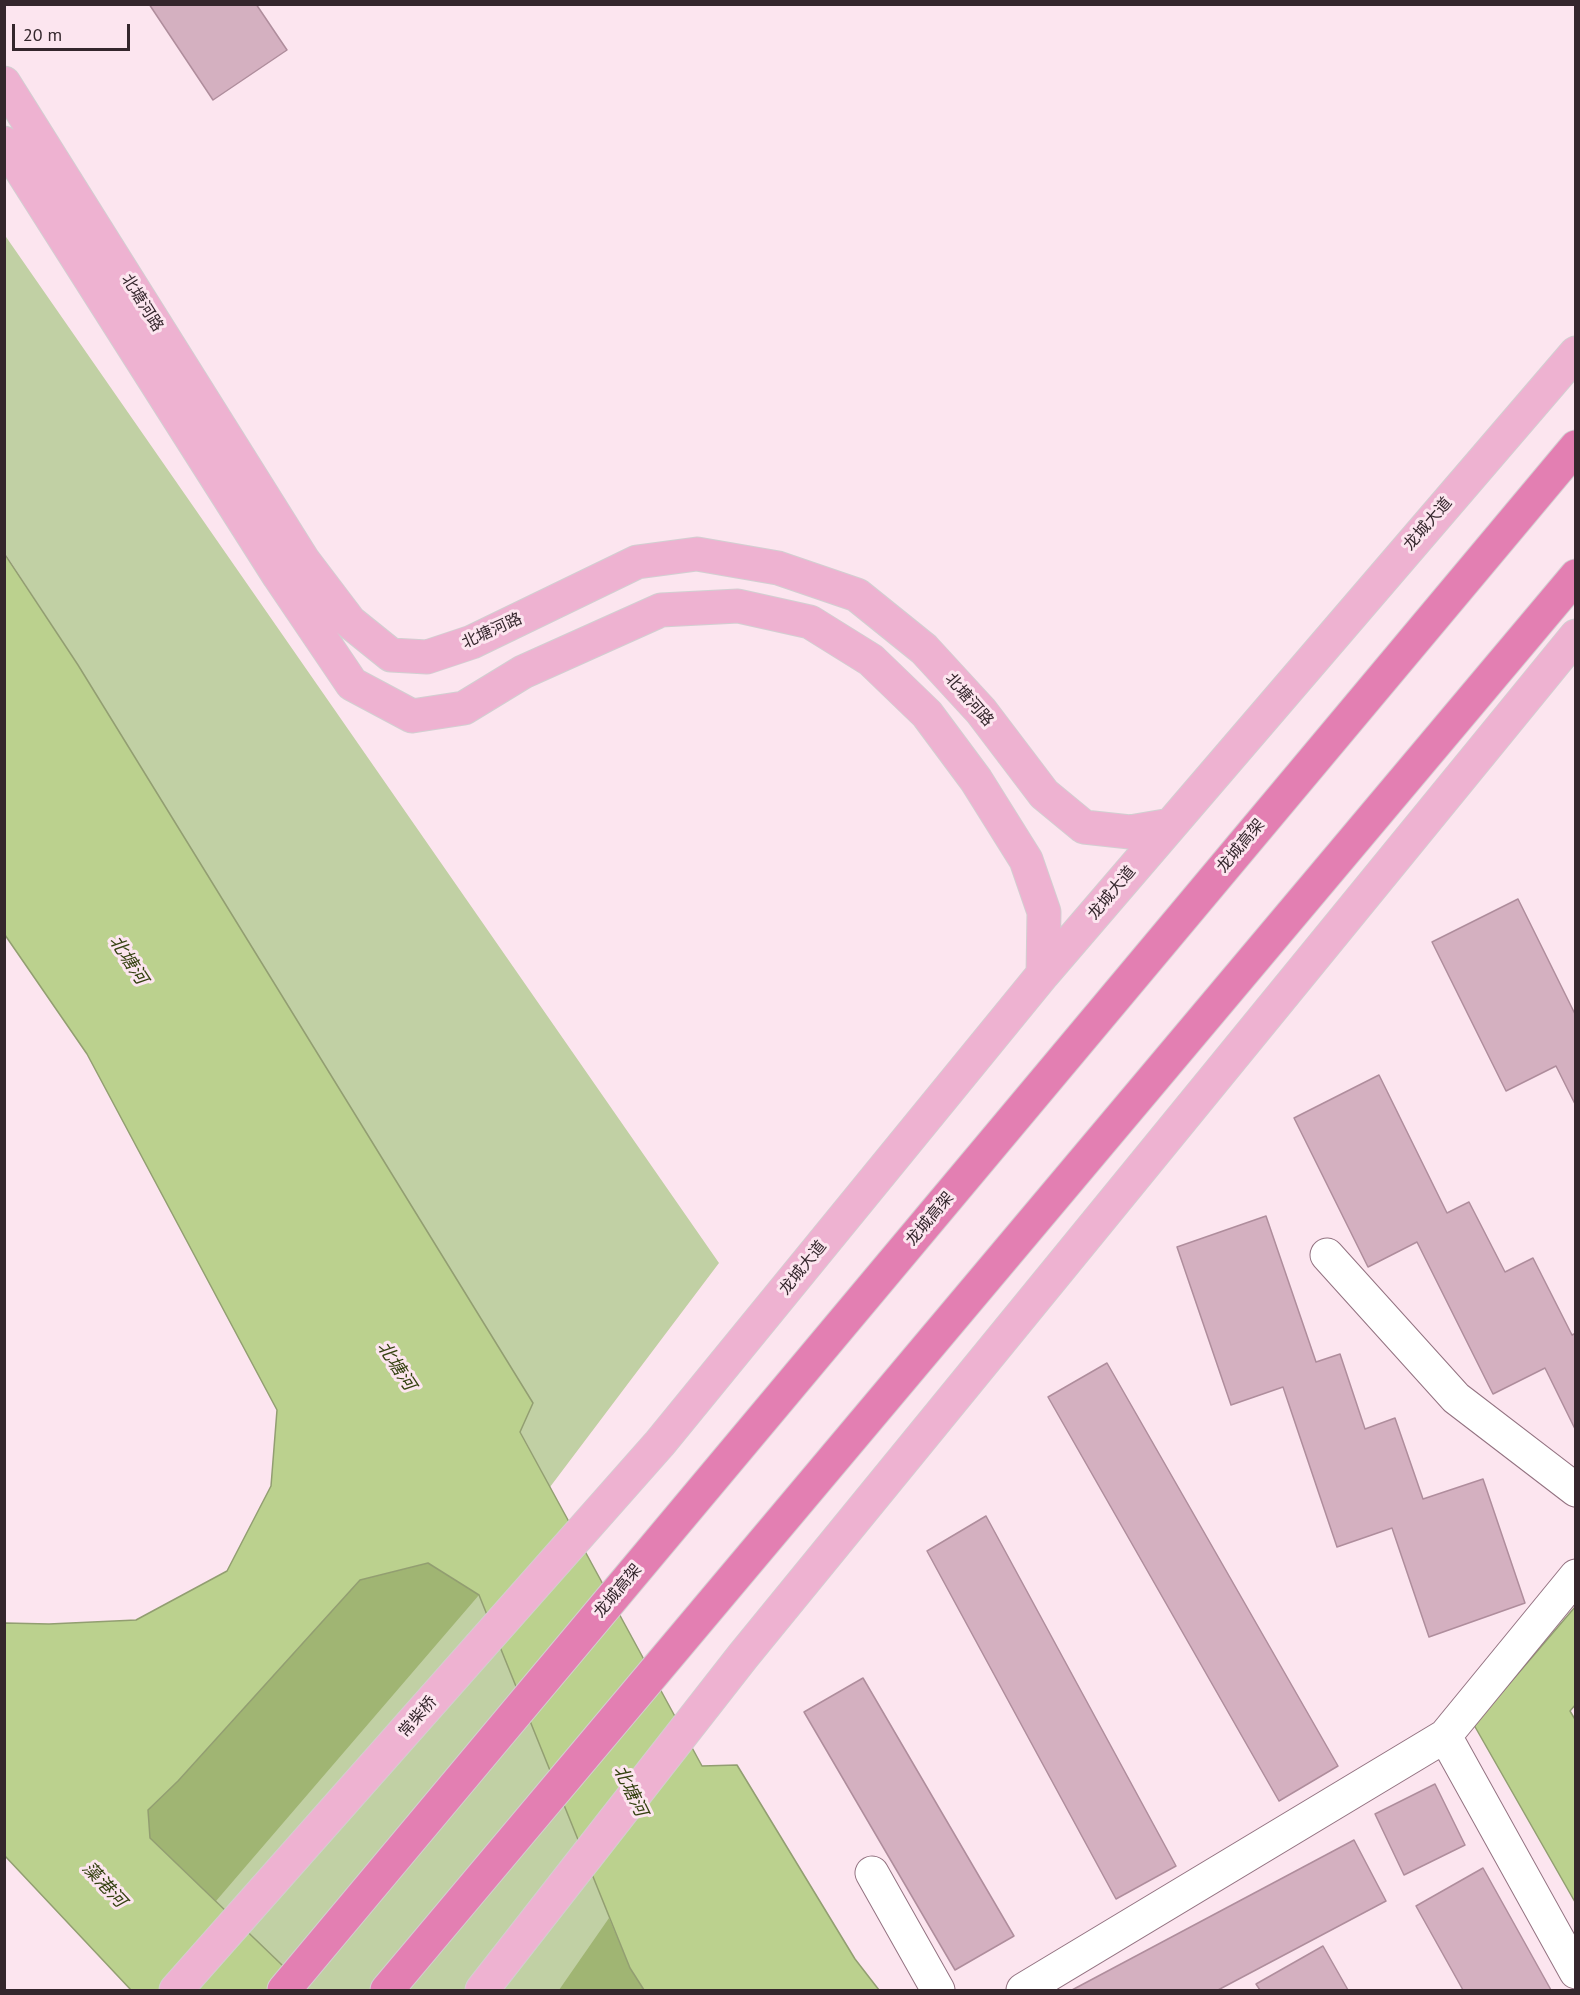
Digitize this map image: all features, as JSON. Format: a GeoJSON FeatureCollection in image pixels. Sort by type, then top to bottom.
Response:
{"type":"FeatureCollection","features":[{"type":"Feature","properties":{"kind":"highway","name":"龙城高架"},"geometry":{"type":"LineString","coordinates":[[284,1990],[1575,447]]}},
{"type":"Feature","properties":{"kind":"highway"},"geometry":{"type":"LineString","coordinates":[[387,1990],[1575,576]]}},
{"type":"Feature","properties":{"kind":"main road","name":"北塘河路"},"geometry":{"type":"LineString","coordinates":[[4,83],[303,560],[351,622],[391,655],[427,657],[472,642],[638,562],[697,554],[778,568],[857,595],[924,650],[981,711],[1044,794],[1084,827],[1130,832],[1171,825]]}},
{"type":"Feature","properties":{"kind":"main road","name":"北塘河路"},"geometry":{"type":"LineString","coordinates":[[4,143],[279,576],[352,684],[412,716],[464,708],[523,672],[661,610],[738,606],[810,622],[871,660],[927,714],[976,780],[1026,860],[1044,912],[1043,974]]}},
{"type":"Feature","properties":{"kind":"main road","name":"龙城大道"},"geometry":{"type":"LineString","coordinates":[[660,1443],[1043,974],[1575,353]]}},
{"type":"Feature","properties":{"kind":"main road"},"geometry":{"type":"LineString","coordinates":[[482,1990],[743,1656],[1575,636]]}},
{"type":"Feature","properties":{"kind":"main road","name":"常柴桥"},"geometry":{"type":"LineString","coordinates":[[176,1990],[660,1443]]}},
{"type":"Feature","properties":{"kind":"lane"},"geometry":{"type":"LineString","coordinates":[[1327,1256],[1456,1398],[1575,1490]]}},
{"type":"Feature","properties":{"kind":"lane"},"geometry":{"type":"LineString","coordinates":[[1025,1990],[1445,1736],[1575,1576]]}},
{"type":"Feature","properties":{"kind":"lane"},"geometry":{"type":"LineString","coordinates":[[1445,1736],[1575,1972]]}},
{"type":"Feature","properties":{"kind":"lane"},"geometry":{"type":"LineString","coordinates":[[872,1873],[938,1990]]}},
{"type":"Feature","properties":{"kind":"shaded area"},"geometry":{"type":"Polygon","coordinates":[[[4,234],[719,1263],[550,1487],[520,1431],[533,1403],[78,665],[5,553],[4,234]]]}},
{"type":"Feature","properties":{"kind":"shaded area"},"geometry":{"type":"Polygon","coordinates":[[[428,1563],[479,1595],[216,1901],[150,1838],[148,1810],[178,1781],[360,1580],[428,1563]]]}},
{"type":"Feature","properties":{"kind":"shaded area"},"geometry":{"type":"Polygon","coordinates":[[[479,1595],[630,1968],[644,1990],[308,1990],[150,1838],[148,1810],[178,1781],[479,1595]]]}},
{"type":"Feature","properties":{"kind":"shaded area"},"geometry":{"type":"Polygon","coordinates":[[[609,1918],[630,1968],[644,1990],[559,1990],[609,1918]]]}},
{"type":"Feature","properties":{"kind":"water"},"geometry":{"type":"Polygon","coordinates":[[[4,553],[78,665],[533,1403],[520,1432],[702,1766],[737,1765],[855,1959],[879,1990],[644,1990],[630,1968],[479,1595],[428,1563],[360,1580],[178,1781],[148,1810],[150,1838],[308,1990],[131,1990],[5,1856],[5,1623],[49,1624],[136,1620],[227,1571],[271,1486],[277,1410],[87,1054],[5,935],[4,553]]]}},
{"type":"Feature","properties":{"kind":"water"},"geometry":{"type":"Polygon","coordinates":[[[1575,1607],[1576,1704],[1570,1711],[1576,1721],[1575,1902],[1474,1725],[1575,1607]]]}},
{"type":"Feature","properties":{"kind":"building"},"geometry":{"type":"Polygon","coordinates":[[[149,4],[256,4],[287,50],[213,100],[149,4]]]}},
{"type":"Feature","properties":{"kind":"building"},"geometry":{"type":"Polygon","coordinates":[[[1518,899],[1576,1016],[1576,1106],[1556,1066],[1506,1091],[1432,942],[1518,899]]]}},
{"type":"Feature","properties":{"kind":"building"},"geometry":{"type":"Polygon","coordinates":[[[1379,1075],[1447,1213],[1469,1202],[1505,1272],[1533,1258],[1572,1335],[1576,1333],[1576,1431],[1545,1368],[1493,1394],[1417,1242],[1368,1267],[1294,1118],[1379,1075]]]}},
{"type":"Feature","properties":{"kind":"building"},"geometry":{"type":"Polygon","coordinates":[[[1266,1216],[1316,1362],[1340,1354],[1365,1429],[1395,1418],[1423,1499],[1483,1479],[1525,1603],[1429,1637],[1392,1528],[1337,1547],[1283,1387],[1231,1405],[1177,1247],[1266,1216]]]}},
{"type":"Feature","properties":{"kind":"building"},"geometry":{"type":"Polygon","coordinates":[[[1107,1363],[1338,1766],[1279,1801],[1048,1397],[1107,1363]]]}},
{"type":"Feature","properties":{"kind":"building"},"geometry":{"type":"Polygon","coordinates":[[[986,1516],[1176,1866],[1116,1899],[927,1551],[986,1516]]]}},
{"type":"Feature","properties":{"kind":"building"},"geometry":{"type":"Polygon","coordinates":[[[863,1678],[1014,1936],[955,1970],[804,1712],[863,1678]]]}},
{"type":"Feature","properties":{"kind":"building"},"geometry":{"type":"Polygon","coordinates":[[[1435,1784],[1465,1845],[1404,1875],[1375,1814],[1435,1784]]]}},
{"type":"Feature","properties":{"kind":"building"},"geometry":{"type":"Polygon","coordinates":[[[1354,1840],[1386,1901],[1218,1990],[1072,1990],[1354,1840]]]}},
{"type":"Feature","properties":{"kind":"building"},"geometry":{"type":"Polygon","coordinates":[[[1483,1868],[1551,1990],[1463,1990],[1416,1906],[1483,1868]]]}},
{"type":"Feature","properties":{"kind":"building"},"geometry":{"type":"Polygon","coordinates":[[[1323,1946],[1348,1990],[1260,1990],[1256,1984],[1323,1946]]]}},
{"type":"Feature","properties":{"kind":"water label","name":"北塘河"},"geometry":{"type":"Point","coordinates":[128,960]}},
{"type":"Feature","properties":{"kind":"water label","name":"北塘河"},"geometry":{"type":"Point","coordinates":[396,1366]}},
{"type":"Feature","properties":{"kind":"water label","name":"北塘河"},"geometry":{"type":"Point","coordinates":[630,1791]}},
{"type":"Feature","properties":{"kind":"water label","name":"藻港河"},"geometry":{"type":"Point","coordinates":[104,1885]}}]}
